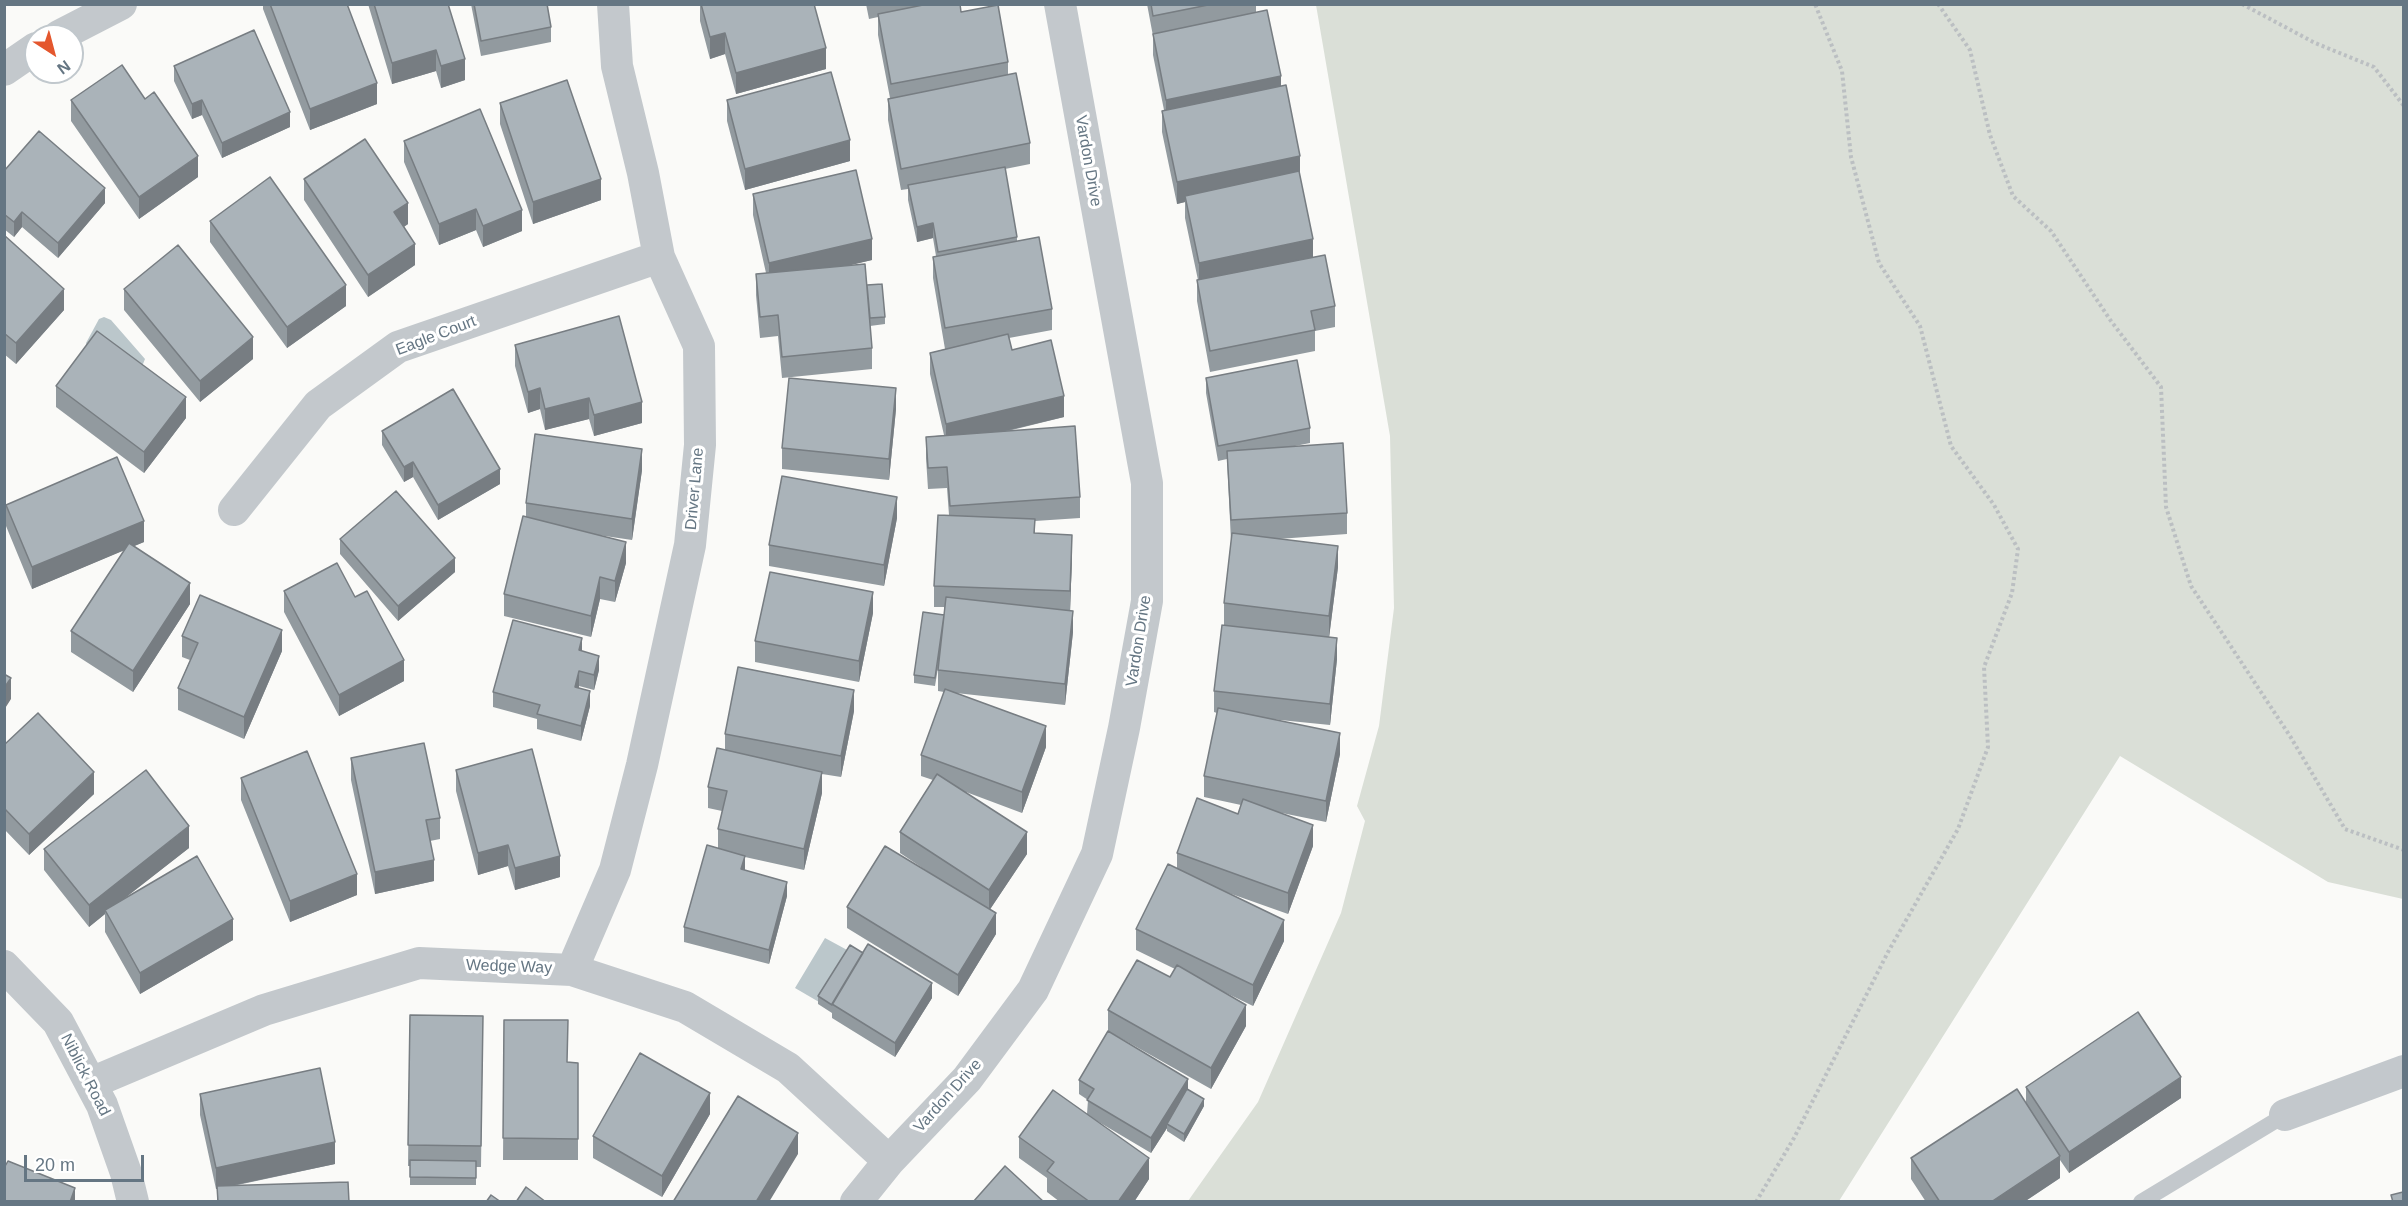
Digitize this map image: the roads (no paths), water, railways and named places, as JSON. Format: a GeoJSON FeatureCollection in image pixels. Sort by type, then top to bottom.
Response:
{"type":"FeatureCollection","features":[{"type":"Feature","properties":{"kind":"street"},"geometry":{"type":"LineString","coordinates":[[82,24],[121,4]]}},
{"type":"Feature","properties":{"kind":"street","name":"Driver Lane"},"geometry":{"type":"LineString","coordinates":[[572,970],[615,870],[642,765],[690,545],[700,445],[699,346],[659,257],[643,173],[617,66],[613,4]]}},
{"type":"Feature","properties":{"kind":"street","name":"Vardon Drive"},"geometry":{"type":"LineString","coordinates":[[855,1202],[889,1161],[967,1079],[1033,990],[1098,854],[1147,601],[1147,483],[1060,4]]}},
{"type":"Feature","properties":{"kind":"street"},"geometry":{"type":"LineString","coordinates":[[4,70],[24,56]]}},
{"type":"Feature","properties":{"kind":"street","name":"Eagle Court"},"geometry":{"type":"LineString","coordinates":[[234,510],[318,405],[398,347],[659,257]]}},
{"type":"Feature","properties":{"kind":"street","name":"Wedge Way"},"geometry":{"type":"LineString","coordinates":[[91,1083],[264,1010],[419,963],[572,970],[685,1007],[789,1068],[889,1161]]}},
{"type":"Feature","properties":{"kind":"street","name":"Niblick Road"},"geometry":{"type":"LineString","coordinates":[[4,966],[58,1022],[102,1105],[126,1173],[133,1202]]}},
{"type":"Feature","properties":{"kind":"street"},"geometry":{"type":"LineString","coordinates":[[2285,1115],[2403,1071]]}},
{"type":"Feature","properties":{"kind":"lane"},"geometry":{"type":"LineString","coordinates":[[2141,1202],[2285,1115]]}}]}
